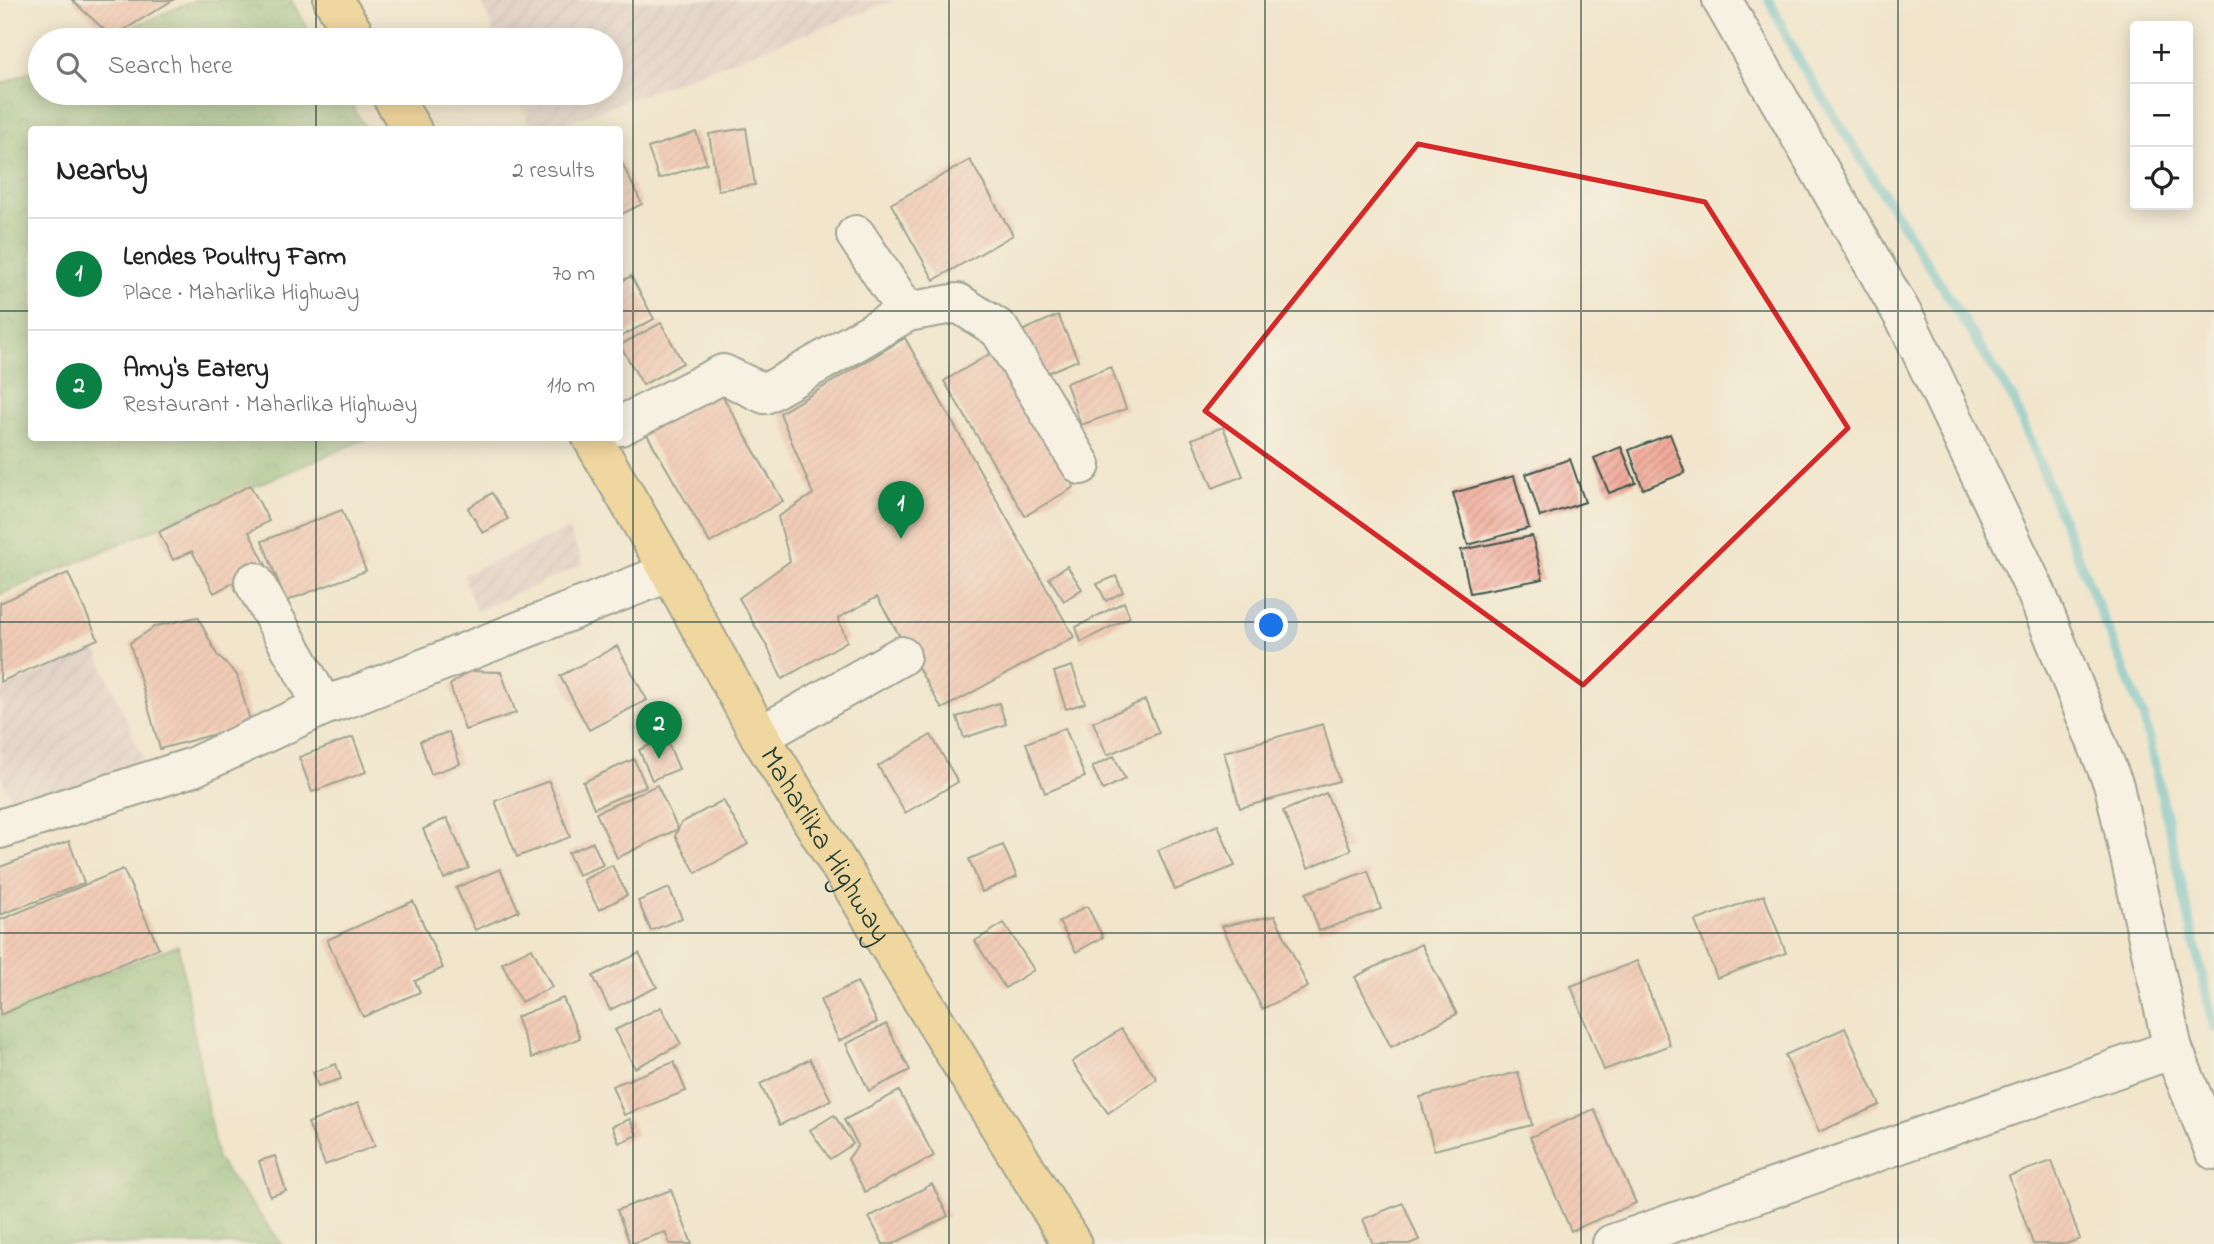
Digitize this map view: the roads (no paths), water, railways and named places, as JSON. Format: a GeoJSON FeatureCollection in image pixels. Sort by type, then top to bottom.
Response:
{"type":"FeatureCollection","features":[{"type":"Feature","properties":{"kind":"highway"},"geometry":{"type":"LineString","coordinates":[[333,0],[350,28]]}},
{"type":"Feature","properties":{"kind":"highway"},"geometry":{"type":"LineString","coordinates":[[397,105],[410,126]]}},
{"type":"Feature","properties":{"kind":"highway","name":"Maharlika Highway"},"geometry":{"type":"LineString","coordinates":[[603,441],[670,572],[760,736],[1072,1244]]}},
{"type":"Feature","properties":{"kind":"street"},"geometry":{"type":"LineString","coordinates":[[1722,0],[1908,324],[2036,592],[2114,786],[2174,1049],[2214,1150]]}},
{"type":"Feature","properties":{"kind":"street"},"geometry":{"type":"LineString","coordinates":[[856,234],[907,313]]}},
{"type":"Feature","properties":{"kind":"street"},"geometry":{"type":"LineString","coordinates":[[623,424],[723,374],[765,394],[907,313],[958,303],[999,329],[1081,465]]}},
{"type":"Feature","properties":{"kind":"street"},"geometry":{"type":"LineString","coordinates":[[0,829],[193,767],[323,706],[670,572]]}},
{"type":"Feature","properties":{"kind":"street"},"geometry":{"type":"LineString","coordinates":[[254,582],[323,706]]}},
{"type":"Feature","properties":{"kind":"street"},"geometry":{"type":"LineString","coordinates":[[760,736],[901,656]]}},
{"type":"Feature","properties":{"kind":"street"},"geometry":{"type":"LineString","coordinates":[[1612,1244],[2174,1049]]}},
{"type":"Feature","properties":{"kind":"waterway"},"geometry":{"type":"LineString","coordinates":[[1769,0],[1797,57],[2013,399],[2144,718],[2214,1028]]}},
{"type":"Feature","properties":{"kind":"place","name":"Lendes Poultry Farm"},"geometry":{"type":"Point","coordinates":[901,539]}},
{"type":"Feature","properties":{"kind":"place","name":"Amy's Eatery"},"geometry":{"type":"Point","coordinates":[659,759]}}]}
